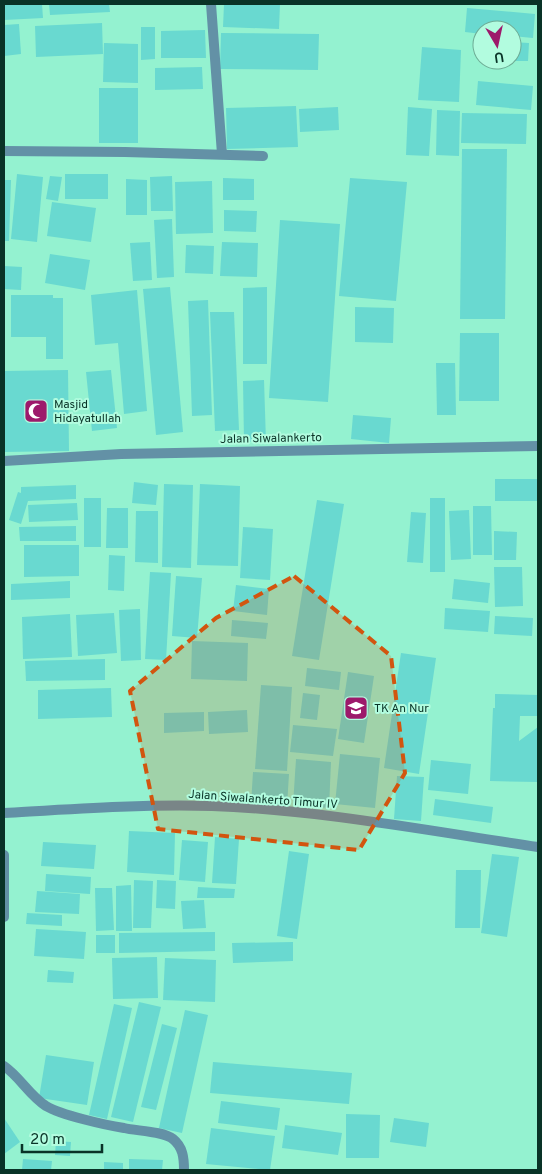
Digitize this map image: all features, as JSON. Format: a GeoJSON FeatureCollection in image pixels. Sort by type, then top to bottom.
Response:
{"type":"FeatureCollection","features":[{"type":"Feature","properties":{"kind":"street"},"geometry":{"type":"LineString","coordinates":[[211,4],[222,154]]}},
{"type":"Feature","properties":{"kind":"street"},"geometry":{"type":"LineString","coordinates":[[4,151],[263,156]]}},
{"type":"Feature","properties":{"kind":"street","name":"Jalan Siwalankerto"},"geometry":{"type":"LineString","coordinates":[[4,461],[141,453],[538,446]]}},
{"type":"Feature","properties":{"kind":"street","name":"Jalan Siwalankerto Timur IV"},"geometry":{"type":"LineString","coordinates":[[4,813],[120,806],[212,806],[322,814],[538,847]]}},
{"type":"Feature","properties":{"kind":"street"},"geometry":{"type":"LineString","coordinates":[[4,855],[4,917]]}},
{"type":"Feature","properties":{"kind":"street"},"geometry":{"type":"LineString","coordinates":[[4,1066],[31,1094],[46,1106],[65,1113],[123,1128],[161,1134],[172,1138],[180,1148],[184,1158],[184,1170]]}},
{"type":"Feature","properties":{"kind":"highlighted area"},"geometry":{"type":"Polygon","coordinates":[[[294,576],[391,656],[405,773],[359,850],[158,829],[130,691],[216,618],[294,576]]]}},
{"type":"Feature","properties":{"kind":"building"},"geometry":{"type":"Polygon","coordinates":[[[4,4],[42,4],[43,18],[4,20],[4,4]]]}},
{"type":"Feature","properties":{"kind":"building"},"geometry":{"type":"Polygon","coordinates":[[[49,4],[109,4],[110,12],[50,15],[49,4]]]}},
{"type":"Feature","properties":{"kind":"building"},"geometry":{"type":"Polygon","coordinates":[[[224,4],[280,4],[279,29],[223,27],[224,4]]]}},
{"type":"Feature","properties":{"kind":"building"},"geometry":{"type":"Polygon","coordinates":[[[467,8],[535,14],[533,38],[522,37],[522,20],[472,20],[472,33],[465,32],[467,8]]]}},
{"type":"Feature","properties":{"kind":"building"},"geometry":{"type":"Polygon","coordinates":[[[102,23],[103,54],[36,57],[35,26],[102,23]]]}},
{"type":"Feature","properties":{"kind":"building"},"geometry":{"type":"Polygon","coordinates":[[[19,24],[21,54],[4,56],[4,25],[19,24]]]}},
{"type":"Feature","properties":{"kind":"building"},"geometry":{"type":"Polygon","coordinates":[[[141,27],[155,27],[155,59],[141,60],[141,27]]]}},
{"type":"Feature","properties":{"kind":"building"},"geometry":{"type":"Polygon","coordinates":[[[205,30],[206,58],[161,58],[161,31],[205,30]]]}},
{"type":"Feature","properties":{"kind":"building"},"geometry":{"type":"Polygon","coordinates":[[[221,33],[319,34],[318,70],[220,69],[221,33]]]}},
{"type":"Feature","properties":{"kind":"building"},"geometry":{"type":"Polygon","coordinates":[[[104,43],[138,44],[138,83],[103,82],[104,43]]]}},
{"type":"Feature","properties":{"kind":"building"},"geometry":{"type":"Polygon","coordinates":[[[522,43],[529,43],[528,61],[522,61],[522,43]]]}},
{"type":"Feature","properties":{"kind":"building"},"geometry":{"type":"Polygon","coordinates":[[[422,47],[461,50],[459,102],[418,100],[422,47]]]}},
{"type":"Feature","properties":{"kind":"building"},"geometry":{"type":"Polygon","coordinates":[[[202,67],[203,89],[155,90],[155,68],[202,67]]]}},
{"type":"Feature","properties":{"kind":"building"},"geometry":{"type":"Polygon","coordinates":[[[478,81],[533,86],[531,110],[476,105],[478,81]]]}},
{"type":"Feature","properties":{"kind":"building"},"geometry":{"type":"Polygon","coordinates":[[[99,88],[138,88],[138,143],[99,143],[99,88]]]}},
{"type":"Feature","properties":{"kind":"building"},"geometry":{"type":"Polygon","coordinates":[[[296,106],[298,147],[227,149],[226,108],[296,106]]]}},
{"type":"Feature","properties":{"kind":"building"},"geometry":{"type":"Polygon","coordinates":[[[338,107],[339,130],[300,132],[299,109],[338,107]]]}},
{"type":"Feature","properties":{"kind":"building"},"geometry":{"type":"Polygon","coordinates":[[[408,107],[432,109],[429,156],[406,155],[408,107]]]}},
{"type":"Feature","properties":{"kind":"building"},"geometry":{"type":"Polygon","coordinates":[[[437,110],[460,111],[459,156],[436,155],[437,110]]]}},
{"type":"Feature","properties":{"kind":"building"},"geometry":{"type":"Polygon","coordinates":[[[462,113],[527,114],[526,144],[461,143],[462,113]]]}},
{"type":"Feature","properties":{"kind":"building"},"geometry":{"type":"Polygon","coordinates":[[[462,149],[507,149],[505,319],[460,319],[462,149]]]}},
{"type":"Feature","properties":{"kind":"building"},"geometry":{"type":"Polygon","coordinates":[[[17,174],[43,177],[37,242],[11,239],[17,174]]]}},
{"type":"Feature","properties":{"kind":"building"},"geometry":{"type":"Polygon","coordinates":[[[65,174],[108,174],[108,199],[65,199],[65,174]]]}},
{"type":"Feature","properties":{"kind":"building"},"geometry":{"type":"Polygon","coordinates":[[[50,176],[62,177],[58,201],[46,199],[50,176]]]}},
{"type":"Feature","properties":{"kind":"building"},"geometry":{"type":"Polygon","coordinates":[[[172,176],[173,211],[151,211],[150,177],[172,176]]]}},
{"type":"Feature","properties":{"kind":"building"},"geometry":{"type":"Polygon","coordinates":[[[223,178],[254,179],[254,200],[223,200],[223,178]]]}},
{"type":"Feature","properties":{"kind":"building"},"geometry":{"type":"Polygon","coordinates":[[[350,178],[407,182],[396,301],[339,296],[350,178]]]}},
{"type":"Feature","properties":{"kind":"building"},"geometry":{"type":"Polygon","coordinates":[[[126,179],[147,180],[147,215],[126,215],[126,179]]]}},
{"type":"Feature","properties":{"kind":"building"},"geometry":{"type":"Polygon","coordinates":[[[4,180],[11,180],[9,241],[4,241],[4,180]]]}},
{"type":"Feature","properties":{"kind":"building"},"geometry":{"type":"Polygon","coordinates":[[[212,181],[213,233],[176,234],[175,182],[212,181]]]}},
{"type":"Feature","properties":{"kind":"building"},"geometry":{"type":"Polygon","coordinates":[[[52,202],[96,208],[91,242],[47,236],[52,202]]]}},
{"type":"Feature","properties":{"kind":"building"},"geometry":{"type":"Polygon","coordinates":[[[224,210],[257,211],[256,232],[224,231],[224,210]]]}},
{"type":"Feature","properties":{"kind":"building"},"geometry":{"type":"Polygon","coordinates":[[[172,219],[174,277],[157,278],[154,220],[172,219]]]}},
{"type":"Feature","properties":{"kind":"building"},"geometry":{"type":"Polygon","coordinates":[[[280,220],[340,224],[328,402],[269,398],[280,220]]]}},
{"type":"Feature","properties":{"kind":"building"},"geometry":{"type":"Polygon","coordinates":[[[150,242],[152,280],[133,281],[130,243],[150,242]]]}},
{"type":"Feature","properties":{"kind":"building"},"geometry":{"type":"Polygon","coordinates":[[[222,242],[258,243],[257,277],[220,276],[222,242]]]}},
{"type":"Feature","properties":{"kind":"building"},"geometry":{"type":"Polygon","coordinates":[[[186,245],[214,246],[213,274],[185,273],[186,245]]]}},
{"type":"Feature","properties":{"kind":"building"},"geometry":{"type":"Polygon","coordinates":[[[50,254],[90,260],[85,290],[45,283],[50,254]]]}},
{"type":"Feature","properties":{"kind":"building"},"geometry":{"type":"Polygon","coordinates":[[[4,266],[22,267],[21,290],[4,289],[4,266]]]}},
{"type":"Feature","properties":{"kind":"building"},"geometry":{"type":"Polygon","coordinates":[[[170,287],[183,432],[156,435],[143,289],[170,287]]]}},
{"type":"Feature","properties":{"kind":"building"},"geometry":{"type":"Polygon","coordinates":[[[267,287],[267,364],[243,364],[243,288],[267,287]]]}},
{"type":"Feature","properties":{"kind":"building"},"geometry":{"type":"Polygon","coordinates":[[[137,290],[147,411],[124,414],[118,343],[95,345],[91,295],[137,290]]]}},
{"type":"Feature","properties":{"kind":"building"},"geometry":{"type":"Polygon","coordinates":[[[11,295],[53,295],[53,298],[63,298],[63,359],[46,359],[46,337],[11,337],[11,295]]]}},
{"type":"Feature","properties":{"kind":"building"},"geometry":{"type":"Polygon","coordinates":[[[208,300],[212,415],[192,416],[188,301],[208,300]]]}},
{"type":"Feature","properties":{"kind":"building"},"geometry":{"type":"Polygon","coordinates":[[[355,307],[394,308],[393,343],[355,342],[355,307]]]}},
{"type":"Feature","properties":{"kind":"building"},"geometry":{"type":"Polygon","coordinates":[[[210,312],[234,312],[239,430],[215,431],[210,312]]]}},
{"type":"Feature","properties":{"kind":"building"},"geometry":{"type":"Polygon","coordinates":[[[460,333],[499,333],[499,401],[459,401],[460,333]]]}},
{"type":"Feature","properties":{"kind":"building"},"geometry":{"type":"Polygon","coordinates":[[[436,363],[455,363],[456,415],[437,415],[436,363]]]}},
{"type":"Feature","properties":{"kind":"building","name":"Masjid Hidayatullah"},"geometry":{"type":"Polygon","coordinates":[[[68,370],[69,451],[4,452],[4,371],[68,370]]]}},
{"type":"Feature","properties":{"kind":"building"},"geometry":{"type":"Polygon","coordinates":[[[111,370],[117,428],[92,431],[86,372],[111,370]]]}},
{"type":"Feature","properties":{"kind":"building"},"geometry":{"type":"Polygon","coordinates":[[[264,380],[266,442],[244,442],[243,381],[264,380]]]}},
{"type":"Feature","properties":{"kind":"building"},"geometry":{"type":"Polygon","coordinates":[[[353,415],[391,418],[389,443],[351,439],[353,415]]]}},
{"type":"Feature","properties":{"kind":"building"},"geometry":{"type":"Polygon","coordinates":[[[495,479],[538,479],[538,501],[495,501],[495,479]]]}},
{"type":"Feature","properties":{"kind":"building"},"geometry":{"type":"Polygon","coordinates":[[[134,482],[158,485],[156,505],[132,503],[134,482]]]}},
{"type":"Feature","properties":{"kind":"building"},"geometry":{"type":"Polygon","coordinates":[[[164,484],[193,485],[191,568],[162,567],[164,484]]]}},
{"type":"Feature","properties":{"kind":"building"},"geometry":{"type":"Polygon","coordinates":[[[200,484],[240,486],[238,566],[197,565],[200,484]]]}},
{"type":"Feature","properties":{"kind":"building"},"geometry":{"type":"Polygon","coordinates":[[[76,485],[76,499],[28,501],[21,524],[9,520],[18,492],[21,493],[21,487],[76,485]]]}},
{"type":"Feature","properties":{"kind":"building"},"geometry":{"type":"Polygon","coordinates":[[[84,498],[101,498],[101,547],[84,547],[84,498]]]}},
{"type":"Feature","properties":{"kind":"building"},"geometry":{"type":"Polygon","coordinates":[[[430,498],[445,498],[445,572],[430,572],[430,498]]]}},
{"type":"Feature","properties":{"kind":"building"},"geometry":{"type":"Polygon","coordinates":[[[317,500],[344,504],[319,660],[292,656],[317,500]]]}},
{"type":"Feature","properties":{"kind":"building"},"geometry":{"type":"Polygon","coordinates":[[[77,503],[78,520],[29,522],[28,505],[77,503]]]}},
{"type":"Feature","properties":{"kind":"building"},"geometry":{"type":"Polygon","coordinates":[[[473,506],[491,506],[492,555],[473,555],[473,506]]]}},
{"type":"Feature","properties":{"kind":"building"},"geometry":{"type":"Polygon","coordinates":[[[107,508],[128,508],[128,548],[106,548],[107,508]]]}},
{"type":"Feature","properties":{"kind":"building"},"geometry":{"type":"Polygon","coordinates":[[[469,510],[471,559],[451,560],[449,511],[469,510]]]}},
{"type":"Feature","properties":{"kind":"building"},"geometry":{"type":"Polygon","coordinates":[[[136,511],[158,511],[158,563],[135,562],[136,511]]]}},
{"type":"Feature","properties":{"kind":"building"},"geometry":{"type":"Polygon","coordinates":[[[411,512],[426,513],[423,563],[407,562],[411,512]]]}},
{"type":"Feature","properties":{"kind":"building"},"geometry":{"type":"Polygon","coordinates":[[[76,526],[76,541],[20,541],[19,527],[76,526]]]}},
{"type":"Feature","properties":{"kind":"building"},"geometry":{"type":"Polygon","coordinates":[[[243,527],[273,529],[270,580],[240,578],[243,527]]]}},
{"type":"Feature","properties":{"kind":"building"},"geometry":{"type":"Polygon","coordinates":[[[494,531],[517,532],[516,560],[494,560],[494,531]]]}},
{"type":"Feature","properties":{"kind":"building"},"geometry":{"type":"Polygon","coordinates":[[[24,545],[79,545],[79,576],[24,577],[24,545]]]}},
{"type":"Feature","properties":{"kind":"building"},"geometry":{"type":"Polygon","coordinates":[[[109,555],[125,556],[124,591],[108,590],[109,555]]]}},
{"type":"Feature","properties":{"kind":"building"},"geometry":{"type":"Polygon","coordinates":[[[494,567],[522,567],[523,606],[495,607],[494,567]]]}},
{"type":"Feature","properties":{"kind":"building"},"geometry":{"type":"Polygon","coordinates":[[[150,572],[171,573],[166,660],[145,659],[150,572]]]}},
{"type":"Feature","properties":{"kind":"building"},"geometry":{"type":"Polygon","coordinates":[[[176,576],[202,578],[197,638],[172,636],[176,576]]]}},
{"type":"Feature","properties":{"kind":"building"},"geometry":{"type":"Polygon","coordinates":[[[454,579],[490,583],[488,603],[452,599],[454,579]]]}},
{"type":"Feature","properties":{"kind":"building"},"geometry":{"type":"Polygon","coordinates":[[[70,581],[70,598],[11,600],[11,584],[70,581]]]}},
{"type":"Feature","properties":{"kind":"building"},"geometry":{"type":"Polygon","coordinates":[[[236,585],[269,589],[267,615],[233,611],[236,585]]]}},
{"type":"Feature","properties":{"kind":"building"},"geometry":{"type":"Polygon","coordinates":[[[445,608],[490,611],[488,632],[444,629],[445,608]]]}},
{"type":"Feature","properties":{"kind":"building"},"geometry":{"type":"Polygon","coordinates":[[[140,609],[141,660],[121,661],[119,610],[140,609]]]}},
{"type":"Feature","properties":{"kind":"building"},"geometry":{"type":"Polygon","coordinates":[[[114,613],[117,653],[78,656],[76,615],[114,613]]]}},
{"type":"Feature","properties":{"kind":"building"},"geometry":{"type":"Polygon","coordinates":[[[70,614],[72,657],[23,659],[22,617],[70,614]]]}},
{"type":"Feature","properties":{"kind":"building"},"geometry":{"type":"Polygon","coordinates":[[[495,616],[533,618],[532,636],[494,634],[495,616]]]}},
{"type":"Feature","properties":{"kind":"building"},"geometry":{"type":"Polygon","coordinates":[[[232,620],[268,623],[266,639],[231,636],[232,620]]]}},
{"type":"Feature","properties":{"kind":"building"},"geometry":{"type":"Polygon","coordinates":[[[192,641],[248,643],[247,681],[191,679],[192,641]]]}},
{"type":"Feature","properties":{"kind":"building"},"geometry":{"type":"Polygon","coordinates":[[[401,653],[436,658],[419,774],[384,768],[401,653]]]}},
{"type":"Feature","properties":{"kind":"building"},"geometry":{"type":"Polygon","coordinates":[[[105,659],[105,680],[26,681],[25,661],[105,659]]]}},
{"type":"Feature","properties":{"kind":"building"},"geometry":{"type":"Polygon","coordinates":[[[307,668],[341,672],[339,690],[305,686],[307,668]]]}},
{"type":"Feature","properties":{"kind":"building","name":"TK An Nur"},"geometry":{"type":"Polygon","coordinates":[[[348,672],[374,676],[364,743],[338,739],[348,672]]]}},
{"type":"Feature","properties":{"kind":"building"},"geometry":{"type":"Polygon","coordinates":[[[261,685],[292,687],[287,771],[255,769],[261,685]]]}},
{"type":"Feature","properties":{"kind":"building"},"geometry":{"type":"Polygon","coordinates":[[[111,688],[112,717],[38,719],[38,690],[111,688]]]}},
{"type":"Feature","properties":{"kind":"building"},"geometry":{"type":"Polygon","coordinates":[[[303,693],[320,695],[317,720],[300,718],[303,693]]]}},
{"type":"Feature","properties":{"kind":"building"},"geometry":{"type":"Polygon","coordinates":[[[495,694],[538,695],[538,716],[520,716],[519,741],[538,727],[538,782],[490,781],[495,694]]]}},
{"type":"Feature","properties":{"kind":"building"},"geometry":{"type":"Polygon","coordinates":[[[247,710],[248,732],[209,734],[208,712],[247,710]]]}},
{"type":"Feature","properties":{"kind":"building"},"geometry":{"type":"Polygon","coordinates":[[[204,712],[204,731],[164,733],[164,713],[204,712]]]}},
{"type":"Feature","properties":{"kind":"building"},"geometry":{"type":"Polygon","coordinates":[[[293,725],[337,729],[333,756],[290,752],[293,725]]]}},
{"type":"Feature","properties":{"kind":"building"},"geometry":{"type":"Polygon","coordinates":[[[340,754],[380,758],[375,808],[335,804],[340,754]]]}},
{"type":"Feature","properties":{"kind":"building"},"geometry":{"type":"Polygon","coordinates":[[[296,759],[331,762],[329,808],[293,805],[296,759]]]}},
{"type":"Feature","properties":{"kind":"building"},"geometry":{"type":"Polygon","coordinates":[[[431,760],[471,764],[468,794],[428,790],[431,760]]]}},
{"type":"Feature","properties":{"kind":"building"},"geometry":{"type":"Polygon","coordinates":[[[253,772],[289,774],[287,806],[251,804],[253,772]]]}},
{"type":"Feature","properties":{"kind":"building"},"geometry":{"type":"Polygon","coordinates":[[[397,776],[424,777],[421,821],[394,819],[397,776]]]}},
{"type":"Feature","properties":{"kind":"building"},"geometry":{"type":"Polygon","coordinates":[[[435,799],[493,807],[491,823],[433,815],[435,799]]]}},
{"type":"Feature","properties":{"kind":"building"},"geometry":{"type":"Polygon","coordinates":[[[129,831],[175,833],[174,875],[127,872],[129,831]]]}},
{"type":"Feature","properties":{"kind":"building"},"geometry":{"type":"Polygon","coordinates":[[[215,837],[239,839],[236,884],[212,883],[215,837]]]}},
{"type":"Feature","properties":{"kind":"building"},"geometry":{"type":"Polygon","coordinates":[[[182,840],[208,842],[205,882],[179,880],[182,840]]]}},
{"type":"Feature","properties":{"kind":"building"},"geometry":{"type":"Polygon","coordinates":[[[43,842],[96,845],[94,869],[41,866],[43,842]]]}},
{"type":"Feature","properties":{"kind":"building"},"geometry":{"type":"Polygon","coordinates":[[[289,851],[309,854],[297,939],[277,936],[289,851]]]}},
{"type":"Feature","properties":{"kind":"building"},"geometry":{"type":"Polygon","coordinates":[[[492,854],[519,857],[507,937],[481,933],[492,854]]]}},
{"type":"Feature","properties":{"kind":"building"},"geometry":{"type":"Polygon","coordinates":[[[456,870],[481,870],[480,928],[455,928],[456,870]]]}},
{"type":"Feature","properties":{"kind":"building"},"geometry":{"type":"Polygon","coordinates":[[[46,874],[91,877],[90,894],[45,891],[46,874]]]}},
{"type":"Feature","properties":{"kind":"building"},"geometry":{"type":"Polygon","coordinates":[[[134,880],[153,881],[151,928],[133,928],[134,880]]]}},
{"type":"Feature","properties":{"kind":"building"},"geometry":{"type":"Polygon","coordinates":[[[157,880],[176,881],[175,909],[156,908],[157,880]]]}},
{"type":"Feature","properties":{"kind":"building"},"geometry":{"type":"Polygon","coordinates":[[[131,885],[132,931],[116,931],[116,886],[131,885]]]}},
{"type":"Feature","properties":{"kind":"building"},"geometry":{"type":"Polygon","coordinates":[[[198,887],[235,889],[234,898],[197,898],[198,887]]]}},
{"type":"Feature","properties":{"kind":"building"},"geometry":{"type":"Polygon","coordinates":[[[95,888],[112,888],[114,930],[96,931],[95,888]]]}},
{"type":"Feature","properties":{"kind":"building"},"geometry":{"type":"Polygon","coordinates":[[[37,891],[80,894],[79,914],[35,912],[37,891]]]}},
{"type":"Feature","properties":{"kind":"building"},"geometry":{"type":"Polygon","coordinates":[[[204,900],[206,928],[183,929],[181,901],[204,900]]]}},
{"type":"Feature","properties":{"kind":"building"},"geometry":{"type":"Polygon","coordinates":[[[27,913],[62,915],[62,926],[26,924],[27,913]]]}},
{"type":"Feature","properties":{"kind":"building"},"geometry":{"type":"Polygon","coordinates":[[[36,929],[86,932],[84,959],[34,956],[36,929]]]}},
{"type":"Feature","properties":{"kind":"building"},"geometry":{"type":"Polygon","coordinates":[[[215,932],[215,951],[119,953],[119,933],[215,932]]]}},
{"type":"Feature","properties":{"kind":"building"},"geometry":{"type":"Polygon","coordinates":[[[96,935],[115,935],[115,953],[96,953],[96,935]]]}},
{"type":"Feature","properties":{"kind":"building"},"geometry":{"type":"Polygon","coordinates":[[[293,942],[293,961],[233,963],[232,943],[293,942]]]}},
{"type":"Feature","properties":{"kind":"building"},"geometry":{"type":"Polygon","coordinates":[[[157,957],[158,998],[113,999],[112,958],[157,957]]]}},
{"type":"Feature","properties":{"kind":"building"},"geometry":{"type":"Polygon","coordinates":[[[165,958],[216,960],[215,1002],[163,1000],[165,958]]]}},
{"type":"Feature","properties":{"kind":"building"},"geometry":{"type":"Polygon","coordinates":[[[48,970],[74,972],[73,983],[47,982],[48,970]]]}},
{"type":"Feature","properties":{"kind":"building"},"geometry":{"type":"Polygon","coordinates":[[[139,1002],[161,1007],[133,1122],[111,1117],[139,1002]]]}},
{"type":"Feature","properties":{"kind":"building"},"geometry":{"type":"Polygon","coordinates":[[[114,1004],[132,1008],[107,1119],[89,1115],[114,1004]]]}},
{"type":"Feature","properties":{"kind":"building"},"geometry":{"type":"Polygon","coordinates":[[[185,1010],[208,1015],[182,1133],[159,1128],[185,1010]]]}},
{"type":"Feature","properties":{"kind":"building"},"geometry":{"type":"Polygon","coordinates":[[[162,1024],[177,1028],[156,1110],[141,1107],[162,1024]]]}},
{"type":"Feature","properties":{"kind":"building"},"geometry":{"type":"Polygon","coordinates":[[[46,1055],[94,1062],[87,1105],[39,1098],[46,1055]]]}},
{"type":"Feature","properties":{"kind":"building"},"geometry":{"type":"Polygon","coordinates":[[[213,1062],[352,1073],[349,1104],[210,1093],[213,1062]]]}},
{"type":"Feature","properties":{"kind":"building"},"geometry":{"type":"Polygon","coordinates":[[[221,1101],[280,1108],[277,1130],[218,1123],[221,1101]]]}},
{"type":"Feature","properties":{"kind":"building"},"geometry":{"type":"Polygon","coordinates":[[[346,1114],[380,1115],[379,1158],[346,1158],[346,1114]]]}},
{"type":"Feature","properties":{"kind":"building"},"geometry":{"type":"Polygon","coordinates":[[[4,1118],[20,1142],[4,1154],[4,1118]]]}},
{"type":"Feature","properties":{"kind":"building"},"geometry":{"type":"Polygon","coordinates":[[[394,1118],[429,1123],[426,1147],[390,1142],[394,1118]]]}},
{"type":"Feature","properties":{"kind":"building"},"geometry":{"type":"Polygon","coordinates":[[[285,1125],[342,1133],[338,1155],[282,1148],[285,1125]]]}},
{"type":"Feature","properties":{"kind":"building"},"geometry":{"type":"Polygon","coordinates":[[[211,1128],[275,1136],[270,1170],[206,1164],[211,1128]]]}},
{"type":"Feature","properties":{"kind":"building"},"geometry":{"type":"Polygon","coordinates":[[[56,1141],[71,1142],[70,1156],[55,1155],[56,1141]]]}},
{"type":"Feature","properties":{"kind":"building"},"geometry":{"type":"Polygon","coordinates":[[[23,1159],[52,1161],[51,1170],[22,1170],[23,1159]]]}},
{"type":"Feature","properties":{"kind":"building"},"geometry":{"type":"Polygon","coordinates":[[[129,1159],[163,1160],[162,1170],[129,1170],[129,1159]]]}},
{"type":"Feature","properties":{"kind":"building"},"geometry":{"type":"Polygon","coordinates":[[[104,1162],[123,1163],[123,1170],[104,1170],[104,1162]]]}},
{"type":"Feature","properties":{"kind":"place","name":"Masjid Hidayatullah"},"geometry":{"type":"Point","coordinates":[36,411]}},
{"type":"Feature","properties":{"kind":"place","name":"TK An Nur"},"geometry":{"type":"Point","coordinates":[356,708]}}]}
